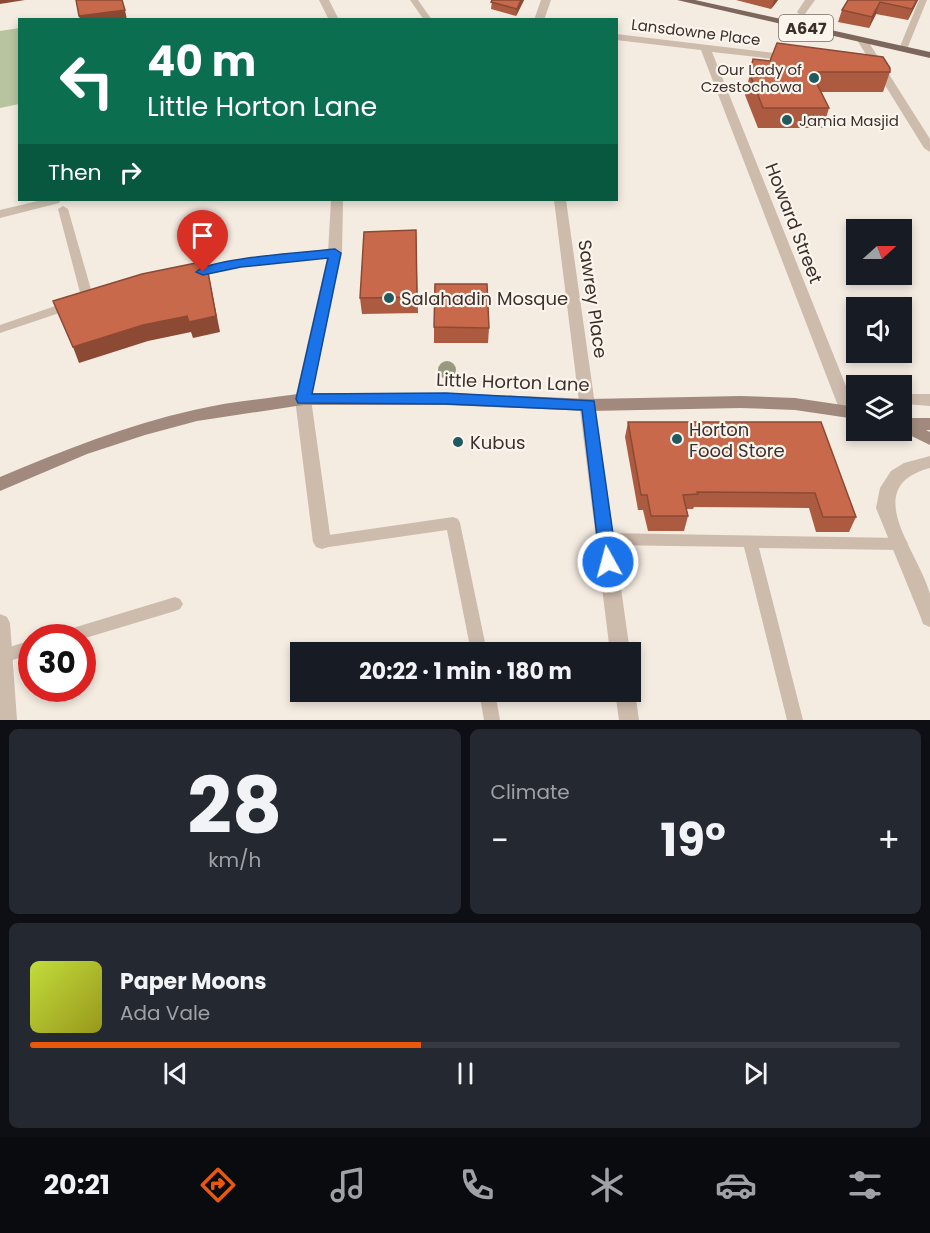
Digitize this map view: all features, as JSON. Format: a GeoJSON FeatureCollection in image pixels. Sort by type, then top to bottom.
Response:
{"type":"FeatureCollection","features":[{"type":"Feature","properties":{"kind":"main road","name":"A647"},"geometry":{"type":"LineString","coordinates":[[682,0],[709,3],[930,55]]}},
{"type":"Feature","properties":{"kind":"street"},"geometry":{"type":"LineString","coordinates":[[324,0],[333,18]]}},
{"type":"Feature","properties":{"kind":"street"},"geometry":{"type":"LineString","coordinates":[[539,18],[546,0]]}},
{"type":"Feature","properties":{"kind":"street"},"geometry":{"type":"LineString","coordinates":[[802,12],[810,0]]}},
{"type":"Feature","properties":{"kind":"street","name":"Lansdowne Place"},"geometry":{"type":"LineString","coordinates":[[618,37],[767,60],[802,60]]}},
{"type":"Feature","properties":{"kind":"street"},"geometry":{"type":"LineString","coordinates":[[862,40],[873,68],[930,148]]}},
{"type":"Feature","properties":{"kind":"street","name":"Howard Street"},"geometry":{"type":"LineString","coordinates":[[706,49],[846,397]]}},
{"type":"Feature","properties":{"kind":"street"},"geometry":{"type":"LineString","coordinates":[[322,542],[303,399],[335,253],[337,201]]}},
{"type":"Feature","properties":{"kind":"street","name":"Sawrey Place"},"geometry":{"type":"LineString","coordinates":[[560,201],[619,642]]}},
{"type":"Feature","properties":{"kind":"street"},"geometry":{"type":"LineString","coordinates":[[0,214],[59,204]]}},
{"type":"Feature","properties":{"kind":"street","name":"Little Horton Lane"},"geometry":{"type":"LineString","coordinates":[[0,484],[81,450],[143,429],[197,415],[303,399],[446,399],[589,405],[741,402],[795,404],[846,411]]}},
{"type":"Feature","properties":{"kind":"street"},"geometry":{"type":"LineString","coordinates":[[912,400],[930,400]]}},
{"type":"Feature","properties":{"kind":"street"},"geometry":{"type":"LineString","coordinates":[[912,424],[930,424]]}},
{"type":"Feature","properties":{"kind":"street"},"geometry":{"type":"LineString","coordinates":[[912,429],[930,439]]}},
{"type":"Feature","properties":{"kind":"street"},"geometry":{"type":"LineString","coordinates":[[930,462],[907,468],[892,479],[887,491],[885,508],[930,618]]}},
{"type":"Feature","properties":{"kind":"street"},"geometry":{"type":"LineString","coordinates":[[0,623],[7,720]]}},
{"type":"Feature","properties":{"kind":"street"},"geometry":{"type":"LineString","coordinates":[[626,702],[629,720]]}},
{"type":"Feature","properties":{"kind":"lane"},"geometry":{"type":"LineString","coordinates":[[414,0],[427,18]]}},
{"type":"Feature","properties":{"kind":"lane"},"geometry":{"type":"LineString","coordinates":[[903,49],[923,0]]}},
{"type":"Feature","properties":{"kind":"lane"},"geometry":{"type":"LineString","coordinates":[[0,328],[93,298],[59,204]]}},
{"type":"Feature","properties":{"kind":"lane"},"geometry":{"type":"LineString","coordinates":[[188,275],[241,264],[335,253]]}},
{"type":"Feature","properties":{"kind":"lane"},"geometry":{"type":"LineString","coordinates":[[322,542],[453,523],[477,642]]}},
{"type":"Feature","properties":{"kind":"lane"},"geometry":{"type":"LineString","coordinates":[[606,539],[901,543]]}},
{"type":"Feature","properties":{"kind":"lane"},"geometry":{"type":"LineString","coordinates":[[750,541],[795,720]]}},
{"type":"Feature","properties":{"kind":"lane"},"geometry":{"type":"LineString","coordinates":[[96,628],[175,604]]}},
{"type":"Feature","properties":{"kind":"lane"},"geometry":{"type":"LineString","coordinates":[[1,648],[18,647]]}},
{"type":"Feature","properties":{"kind":"lane"},"geometry":{"type":"LineString","coordinates":[[489,702],[492,720]]}},
{"type":"Feature","properties":{"kind":"green space"},"geometry":{"type":"Polygon","coordinates":[[[18,28],[18,104],[0,108],[0,31],[18,28]]]}},
{"type":"Feature","properties":{"kind":"building"},"geometry":{"type":"Polygon","coordinates":[[[76,0],[122,0],[125,10],[79,16],[76,0]]]}},
{"type":"Feature","properties":{"kind":"building"},"geometry":{"type":"Polygon","coordinates":[[[492,0],[521,0],[517,9],[491,2],[492,0]]]}},
{"type":"Feature","properties":{"kind":"building"},"geometry":{"type":"Polygon","coordinates":[[[848,0],[917,0],[912,9],[880,2],[872,17],[842,10],[848,0]]]}},
{"type":"Feature","properties":{"kind":"building"},"geometry":{"type":"Polygon","coordinates":[[[777,43],[883,57],[890,72],[811,72],[829,108],[763,108],[750,74],[753,59],[770,61],[777,43]]]}},
{"type":"Feature","properties":{"kind":"building"},"geometry":{"type":"Polygon","coordinates":[[[416,230],[417,297],[360,298],[364,232],[416,230]]]}},
{"type":"Feature","properties":{"kind":"building"},"geometry":{"type":"Polygon","coordinates":[[[206,261],[216,316],[189,322],[187,316],[143,325],[73,347],[53,301],[142,274],[206,261]]]}},
{"type":"Feature","properties":{"kind":"building"},"geometry":{"type":"Polygon","coordinates":[[[435,284],[487,284],[489,328],[434,327],[435,284]]]}},
{"type":"Feature","properties":{"kind":"building"},"geometry":{"type":"Polygon","coordinates":[[[628,422],[821,422],[856,517],[823,517],[815,493],[697,492],[698,494],[683,495],[688,516],[651,516],[647,495],[641,495],[628,422]]]}},
{"type":"Feature","properties":{"kind":"place","name":"Our Lady of Czestochowa"},"geometry":{"type":"Point","coordinates":[814,78]}},
{"type":"Feature","properties":{"kind":"place","name":"Jamia Masjid"},"geometry":{"type":"Point","coordinates":[787,120]}},
{"type":"Feature","properties":{"kind":"place","name":"Salahadin Mosque"},"geometry":{"type":"Point","coordinates":[389,298]}},
{"type":"Feature","properties":{"kind":"place","name":"Horton Food Store"},"geometry":{"type":"Point","coordinates":[677,439]}},
{"type":"Feature","properties":{"kind":"place","name":"Kubus"},"geometry":{"type":"Point","coordinates":[458,442]}},
{"type":"Feature","properties":{"kind":"route"},"geometry":{"type":"LineString","coordinates":[[203,272],[241,264],[335,253],[303,399],[446,399],[589,405],[608,562]]}}]}
